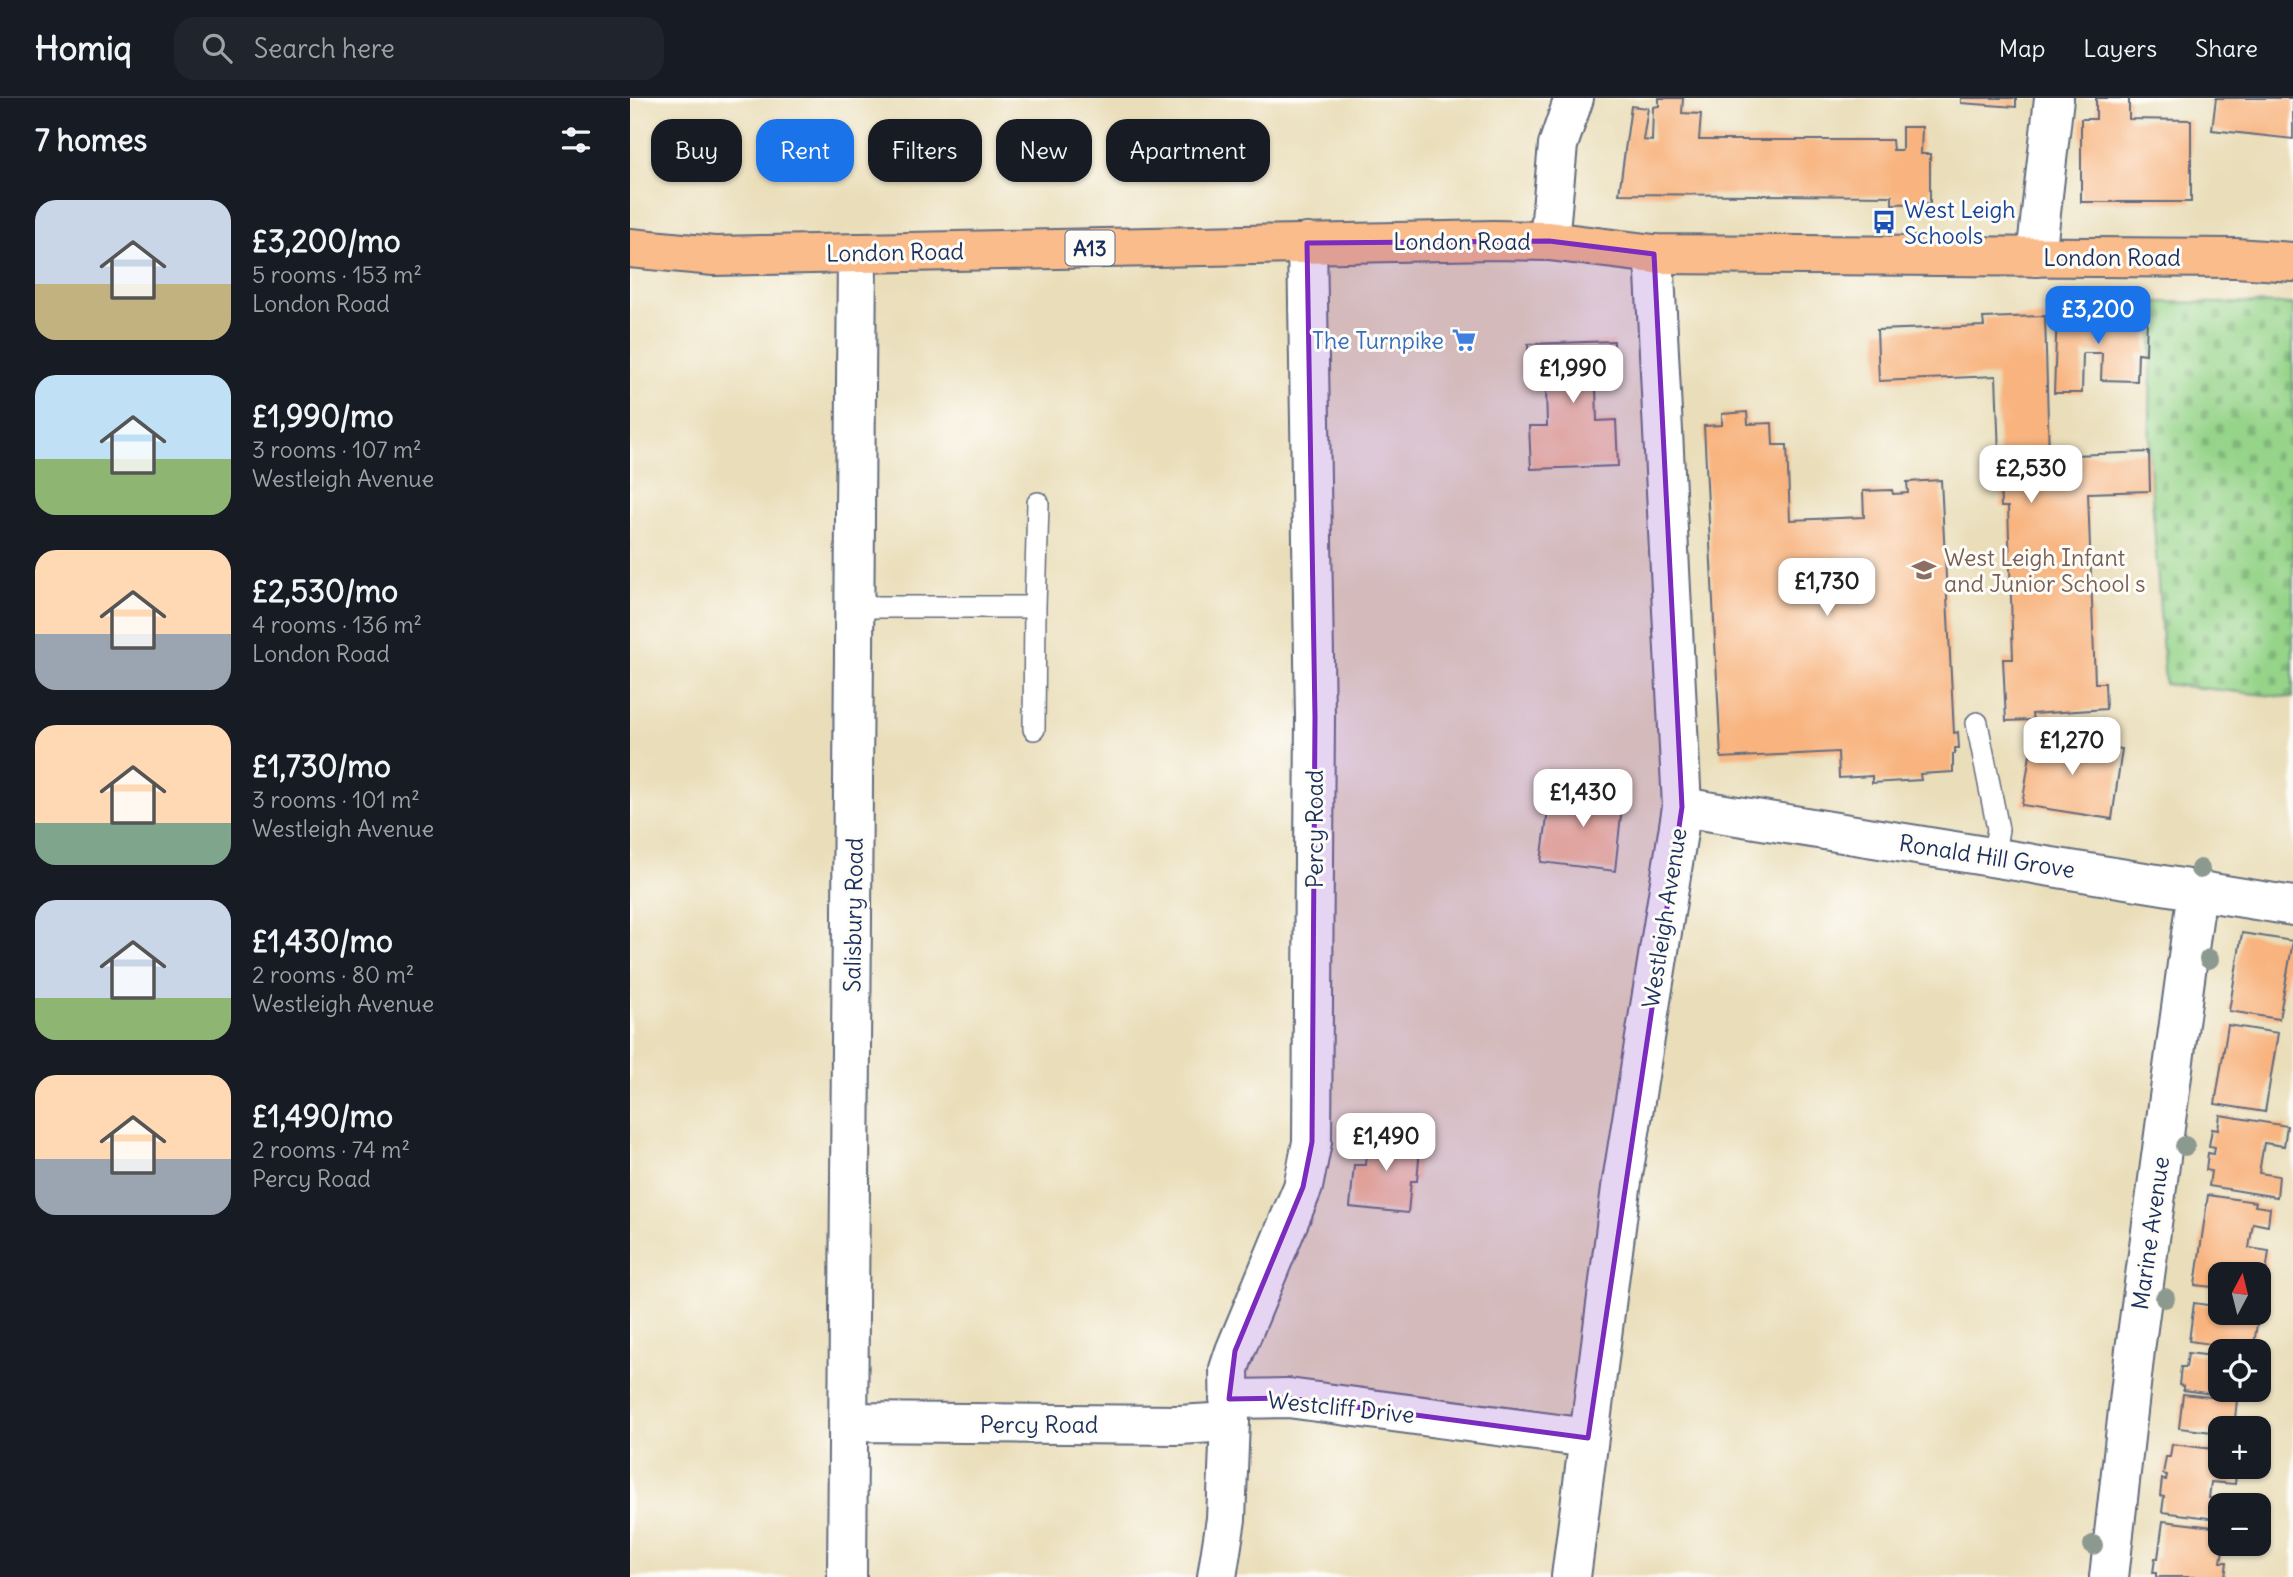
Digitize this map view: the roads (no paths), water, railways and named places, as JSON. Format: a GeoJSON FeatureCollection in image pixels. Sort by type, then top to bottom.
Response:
{"type":"FeatureCollection","features":[{"type":"Feature","properties":{"kind":"main road","name":"London Road"},"geometry":{"type":"LineString","coordinates":[[630,248],[714,256],[1307,243],[1549,241],[1654,254],[2236,258],[2293,262]]}},
{"type":"Feature","properties":{"kind":"street"},"geometry":{"type":"LineString","coordinates":[[1549,241],[1558,145],[1574,98]]}},
{"type":"Feature","properties":{"kind":"street"},"geometry":{"type":"LineString","coordinates":[[2036,257],[2054,98]]}},
{"type":"Feature","properties":{"kind":"street","name":"Percy Road"},"geometry":{"type":"LineString","coordinates":[[848,1422],[1179,1425],[1230,1411],[1229,1369],[1234,1351],[1303,1186],[1312,1142],[1315,717],[1307,243]]}},
{"type":"Feature","properties":{"kind":"street","name":"Salisbury Road"},"geometry":{"type":"LineString","coordinates":[[847,1577],[857,253]]}},
{"type":"Feature","properties":{"kind":"street","name":"Westleigh Avenue"},"geometry":{"type":"LineString","coordinates":[[1571,1577],[1621,1188],[1682,807],[1654,254]]}},
{"type":"Feature","properties":{"kind":"street","name":"Ronald Hill Grove"},"geometry":{"type":"LineString","coordinates":[[1682,807],[2293,906]]}},
{"type":"Feature","properties":{"kind":"street","name":"Marine Avenue"},"geometry":{"type":"LineString","coordinates":[[2109,1577],[2137,1336],[2197,890]]}},
{"type":"Feature","properties":{"kind":"street","name":"Westcliff Drive"},"geometry":{"type":"LineString","coordinates":[[1230,1411],[1289,1398],[1588,1438]]}},
{"type":"Feature","properties":{"kind":"street"},"geometry":{"type":"LineString","coordinates":[[1217,1577],[1226,1519],[1230,1411]]}},
{"type":"Feature","properties":{"kind":"lane"},"geometry":{"type":"LineString","coordinates":[[1034,729],[1038,503]]}},
{"type":"Feature","properties":{"kind":"lane"},"geometry":{"type":"LineString","coordinates":[[856,607],[1035,607]]}},
{"type":"Feature","properties":{"kind":"lane"},"geometry":{"type":"LineString","coordinates":[[1977,723],[1998,829],[1993,858]]}},
{"type":"Feature","properties":{"kind":"place","name":"West Leigh Schools"},"geometry":{"type":"Point","coordinates":[1884,222]}},
{"type":"Feature","properties":{"kind":"place","name":"The Turnpike"},"geometry":{"type":"Point","coordinates":[1464,340]}},
{"type":"Feature","properties":{"kind":"place","name":"West Leigh Infant and Junior School s"},"geometry":{"type":"Point","coordinates":[1924,570]}}]}
